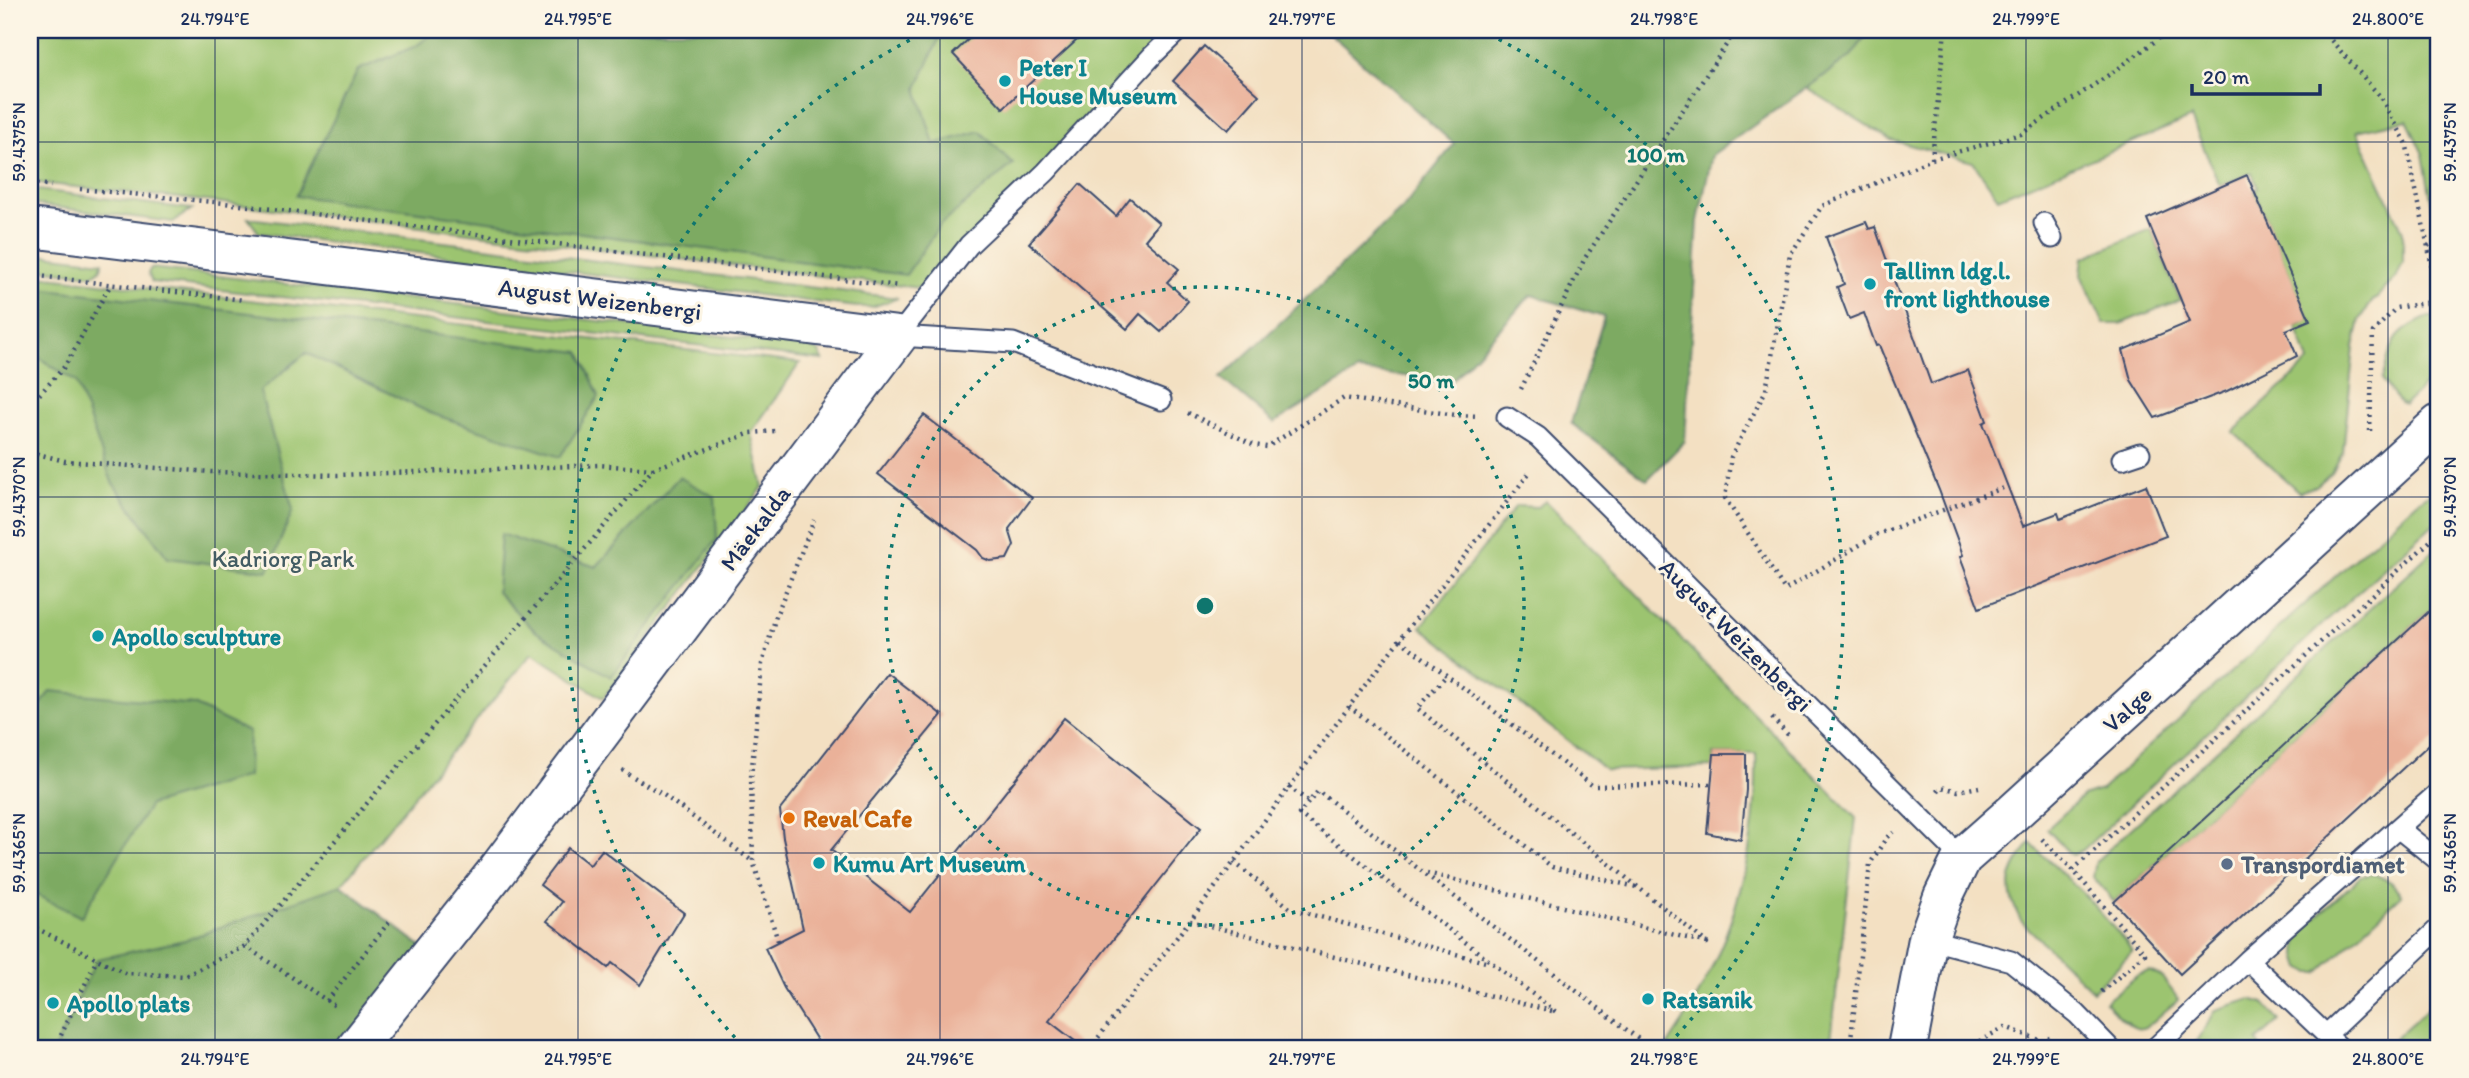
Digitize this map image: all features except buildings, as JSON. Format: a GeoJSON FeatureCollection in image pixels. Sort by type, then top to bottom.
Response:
{"type":"FeatureCollection","features":[{"type":"Feature","properties":{"kind":"street","name":"August Weizenbergi"},"geometry":{"type":"LineString","coordinates":[[30,228],[898,337]]}},
{"type":"Feature","properties":{"kind":"street","name":"Mäekalda"},"geometry":{"type":"LineString","coordinates":[[363,1039],[496,872],[898,337]]}},
{"type":"Feature","properties":{"kind":"street","name":"Valge"},"geometry":{"type":"LineString","coordinates":[[1907,1048],[1928,939],[1943,897],[1962,858],[2439,424]]}},
{"type":"Feature","properties":{"kind":"lane","name":"Mäekalda"},"geometry":{"type":"LineString","coordinates":[[898,337],[969,246],[1046,172],[1179,30]]}},
{"type":"Feature","properties":{"kind":"lane","name":"August Weizenbergi"},"geometry":{"type":"LineString","coordinates":[[898,337],[1013,343],[1161,400]]}},
{"type":"Feature","properties":{"kind":"lane","name":"August Weizenbergi"},"geometry":{"type":"LineString","coordinates":[[1507,417],[1538,438],[1962,858]]}},
{"type":"Feature","properties":{"kind":"lane"},"geometry":{"type":"LineString","coordinates":[[2155,1048],[2248,960],[2439,792]]}},
{"type":"Feature","properties":{"kind":"lane"},"geometry":{"type":"LineString","coordinates":[[2398,828],[2439,861]]}},
{"type":"Feature","properties":{"kind":"lane"},"geometry":{"type":"LineString","coordinates":[[2248,960],[2333,1041],[2439,928]]}},
{"type":"Feature","properties":{"kind":"lane"},"geometry":{"type":"LineString","coordinates":[[1928,939],[2011,961],[2077,1014],[2110,1048]]}},
{"type":"Feature","properties":{"kind":"path"},"geometry":{"type":"LineString","coordinates":[[1507,417],[1585,258],[1736,30]]}},
{"type":"Feature","properties":{"kind":"path"},"geometry":{"type":"LineString","coordinates":[[1932,159],[1945,30]]}},
{"type":"Feature","properties":{"kind":"path"},"geometry":{"type":"LineString","coordinates":[[2003,488],[1878,534],[1785,590],[1725,498],[1731,457],[1766,390],[1790,256],[1822,206],[1932,159],[2021,134],[2170,30]]}},
{"type":"Feature","properties":{"kind":"path"},"geometry":{"type":"LineString","coordinates":[[2322,30],[2379,96],[2406,142],[2438,301],[2396,308],[2372,332],[2370,435],[2387,472]]}},
{"type":"Feature","properties":{"kind":"path"},"geometry":{"type":"LineString","coordinates":[[30,182],[54,186]]}},
{"type":"Feature","properties":{"kind":"path"},"geometry":{"type":"LineString","coordinates":[[79,189],[225,203],[934,290]]}},
{"type":"Feature","properties":{"kind":"path"},"geometry":{"type":"LineString","coordinates":[[2428,246],[2439,237]]}},
{"type":"Feature","properties":{"kind":"path"},"geometry":{"type":"LineString","coordinates":[[30,405],[65,366],[111,285],[120,277]]}},
{"type":"Feature","properties":{"kind":"path"},"geometry":{"type":"LineString","coordinates":[[1161,400],[1254,444],[1267,447],[1344,398],[1455,415]]}},
{"type":"Feature","properties":{"kind":"path"},"geometry":{"type":"LineString","coordinates":[[30,453],[65,461],[211,472],[338,475],[598,465],[653,469],[751,433],[832,425]]}},
{"type":"Feature","properties":{"kind":"path"},"geometry":{"type":"LineString","coordinates":[[30,925],[125,974],[185,976],[245,946],[653,469]]}},
{"type":"Feature","properties":{"kind":"path"},"geometry":{"type":"LineString","coordinates":[[1094,1043],[1190,921],[1399,640],[1531,472]]}},
{"type":"Feature","properties":{"kind":"path"},"geometry":{"type":"LineString","coordinates":[[778,942],[753,861],[751,776],[762,663],[776,616],[816,516]]}},
{"type":"Feature","properties":{"kind":"path"},"geometry":{"type":"LineString","coordinates":[[2073,870],[2439,533]]}},
{"type":"Feature","properties":{"kind":"path"},"geometry":{"type":"LineString","coordinates":[[1399,640],[1593,786],[1712,784]]}},
{"type":"Feature","properties":{"kind":"path"},"geometry":{"type":"LineString","coordinates":[[1424,873],[1707,943],[1417,708],[1446,676]]}},
{"type":"Feature","properties":{"kind":"path"},"geometry":{"type":"LineString","coordinates":[[1349,706],[1552,867],[1640,888]]}},
{"type":"Feature","properties":{"kind":"path"},"geometry":{"type":"LineString","coordinates":[[588,750],[665,796],[753,861]]}},
{"type":"Feature","properties":{"kind":"path"},"geometry":{"type":"LineString","coordinates":[[1289,787],[1309,802]]}},
{"type":"Feature","properties":{"kind":"path"},"geometry":{"type":"LineString","coordinates":[[1190,921],[1556,1012],[1299,814],[1318,791],[1645,1044]]}},
{"type":"Feature","properties":{"kind":"path"},"geometry":{"type":"LineString","coordinates":[[1234,862],[1291,909],[1492,964]]}},
{"type":"Feature","properties":{"kind":"path"},"geometry":{"type":"LineString","coordinates":[[327,1001],[389,922]]}},
{"type":"Feature","properties":{"kind":"path"},"geometry":{"type":"LineString","coordinates":[[245,946],[327,1001],[363,1039]]}},
{"type":"Feature","properties":{"kind":"path"},"geometry":{"type":"LineString","coordinates":[[55,1048],[97,958]]}},
{"type":"Feature","properties":{"kind":"green space"},"geometry":{"type":"Polygon","coordinates":[[[30,30],[1179,30],[935,290],[224,203],[30,182],[30,30]]]}},
{"type":"Feature","properties":{"kind":"green space"},"geometry":{"type":"Polygon","coordinates":[[[437,30],[943,30],[917,88],[934,144],[980,131],[1013,164],[940,225],[906,275],[296,196],[358,70],[416,46],[437,30]]]}},
{"type":"Feature","properties":{"kind":"green space"},"geometry":{"type":"Polygon","coordinates":[[[1326,30],[1871,30],[1850,57],[1712,155],[1698,221],[1685,441],[1647,480],[1571,423],[1604,317],[1531,295],[1452,381],[1358,371],[1274,423],[1221,378],[1402,209],[1454,144],[1326,30]]]}},
{"type":"Feature","properties":{"kind":"green space"},"geometry":{"type":"Polygon","coordinates":[[[1871,30],[2439,30],[2439,244],[2423,154],[2407,120],[2357,131],[2403,232],[2403,262],[2396,278],[2372,302],[2360,320],[2354,347],[2343,452],[2332,472],[2316,486],[2299,492],[2233,432],[2309,362],[2296,326],[2309,320],[2254,191],[2258,188],[2252,173],[2220,186],[2191,118],[1998,198],[1973,162],[1891,140],[1807,88],[1850,57],[1871,30]]]}},
{"type":"Feature","properties":{"kind":"green space"},"geometry":{"type":"Polygon","coordinates":[[[30,189],[192,209],[173,222],[30,204],[30,189]]]}},
{"type":"Feature","properties":{"kind":"green space"},"geometry":{"type":"Polygon","coordinates":[[[248,218],[898,298],[872,307],[857,307],[259,233],[248,218]]]}},
{"type":"Feature","properties":{"kind":"green space"},"geometry":{"type":"Polygon","coordinates":[[[2151,229],[2180,300],[2120,324],[2104,324],[2081,275],[2083,258],[2151,229]]]}},
{"type":"Feature","properties":{"kind":"green space"},"geometry":{"type":"Polygon","coordinates":[[[30,253],[103,262],[100,270],[93,275],[30,268],[30,253]]]}},
{"type":"Feature","properties":{"kind":"green space"},"geometry":{"type":"Polygon","coordinates":[[[151,268],[809,346],[819,352],[823,360],[152,282],[148,273],[151,268]]]}},
{"type":"Feature","properties":{"kind":"green space","name":"Kadriorg Park"},"geometry":{"type":"Polygon","coordinates":[[[30,275],[800,363],[751,433],[763,487],[603,698],[532,653],[341,885],[431,954],[356,1048],[30,1048],[30,275]]]}},
{"type":"Feature","properties":{"kind":"green space"},"geometry":{"type":"Polygon","coordinates":[[[30,287],[580,352],[599,396],[560,457],[430,413],[306,353],[260,391],[293,510],[268,571],[168,558],[112,482],[76,382],[30,352],[30,287]]]}},
{"type":"Feature","properties":{"kind":"green space"},"geometry":{"type":"Polygon","coordinates":[[[2429,317],[2439,317],[2439,372],[2404,405],[2382,380],[2385,368],[2395,341],[2401,334],[2429,317]]]}},
{"type":"Feature","properties":{"kind":"green space"},"geometry":{"type":"Polygon","coordinates":[[[679,477],[715,497],[717,539],[611,677],[535,631],[497,592],[501,534],[596,567],[679,477]]]}},
{"type":"Feature","properties":{"kind":"green space"},"geometry":{"type":"Polygon","coordinates":[[[2439,487],[2439,519],[2326,621],[2083,850],[2073,855],[2069,853],[2047,829],[2083,796],[2101,790],[2417,502],[2439,487]]]}},
{"type":"Feature","properties":{"kind":"green space"},"geometry":{"type":"Polygon","coordinates":[[[1546,501],[1856,818],[1830,1048],[1666,1048],[1706,980],[1735,908],[1752,833],[1756,754],[1713,754],[1714,767],[1606,770],[1421,627],[1516,506],[1537,507],[1546,501]]]}},
{"type":"Feature","properties":{"kind":"green space"},"geometry":{"type":"Polygon","coordinates":[[[2439,545],[2439,602],[2114,902],[2093,877],[2096,861],[2439,545]]]}},
{"type":"Feature","properties":{"kind":"green space"},"geometry":{"type":"Polygon","coordinates":[[[50,691],[194,705],[249,732],[248,776],[150,805],[81,917],[30,892],[30,721],[50,691]]]}},
{"type":"Feature","properties":{"kind":"green space"},"geometry":{"type":"Polygon","coordinates":[[[2030,843],[2083,893],[2132,952],[2093,991],[2021,921],[2015,909],[2010,880],[2030,843]]]}},
{"type":"Feature","properties":{"kind":"green space"},"geometry":{"type":"Polygon","coordinates":[[[2374,874],[2391,882],[2402,895],[2318,973],[2309,973],[2301,968],[2297,956],[2298,938],[2311,922],[2361,876],[2374,874]]]}},
{"type":"Feature","properties":{"kind":"green space"},"geometry":{"type":"Polygon","coordinates":[[[341,885],[431,954],[356,1048],[55,1048],[97,959],[185,940],[341,885]]]}},
{"type":"Feature","properties":{"kind":"green space"},"geometry":{"type":"Polygon","coordinates":[[[2149,971],[2161,976],[2179,1000],[2150,1025],[2137,1028],[2105,1002],[2138,975],[2149,971]]]}},
{"type":"Feature","properties":{"kind":"green space"},"geometry":{"type":"Polygon","coordinates":[[[2439,998],[2439,1048],[2387,1048],[2390,1043],[2439,998]]]}},
{"type":"Feature","properties":{"kind":"green space"},"geometry":{"type":"Polygon","coordinates":[[[2251,999],[2264,1003],[2279,1021],[2257,1041],[2262,1048],[2190,1048],[2216,1010],[2251,999]]]}},
{"type":"Feature","properties":{"kind":"place","name":"Peter I House Museum"},"geometry":{"type":"Point","coordinates":[1005,81]}},
{"type":"Feature","properties":{"kind":"place","name":"Tallinn ldg.l. front lighthouse"},"geometry":{"type":"Point","coordinates":[1870,284]}},
{"type":"Feature","properties":{"kind":"place","name":"Apollo sculpture"},"geometry":{"type":"Point","coordinates":[98,636]}},
{"type":"Feature","properties":{"kind":"place","name":"Reval Cafe"},"geometry":{"type":"Point","coordinates":[789,818]}},
{"type":"Feature","properties":{"kind":"place","name":"Kumu Art Museum"},"geometry":{"type":"Point","coordinates":[819,863]}},
{"type":"Feature","properties":{"kind":"place","name":"Transpordiamet"},"geometry":{"type":"Point","coordinates":[2227,864]}},
{"type":"Feature","properties":{"kind":"place","name":"Ratsanik"},"geometry":{"type":"Point","coordinates":[1648,999]}},
{"type":"Feature","properties":{"kind":"place","name":"Apollo plats"},"geometry":{"type":"Point","coordinates":[53,1003]}}]}
